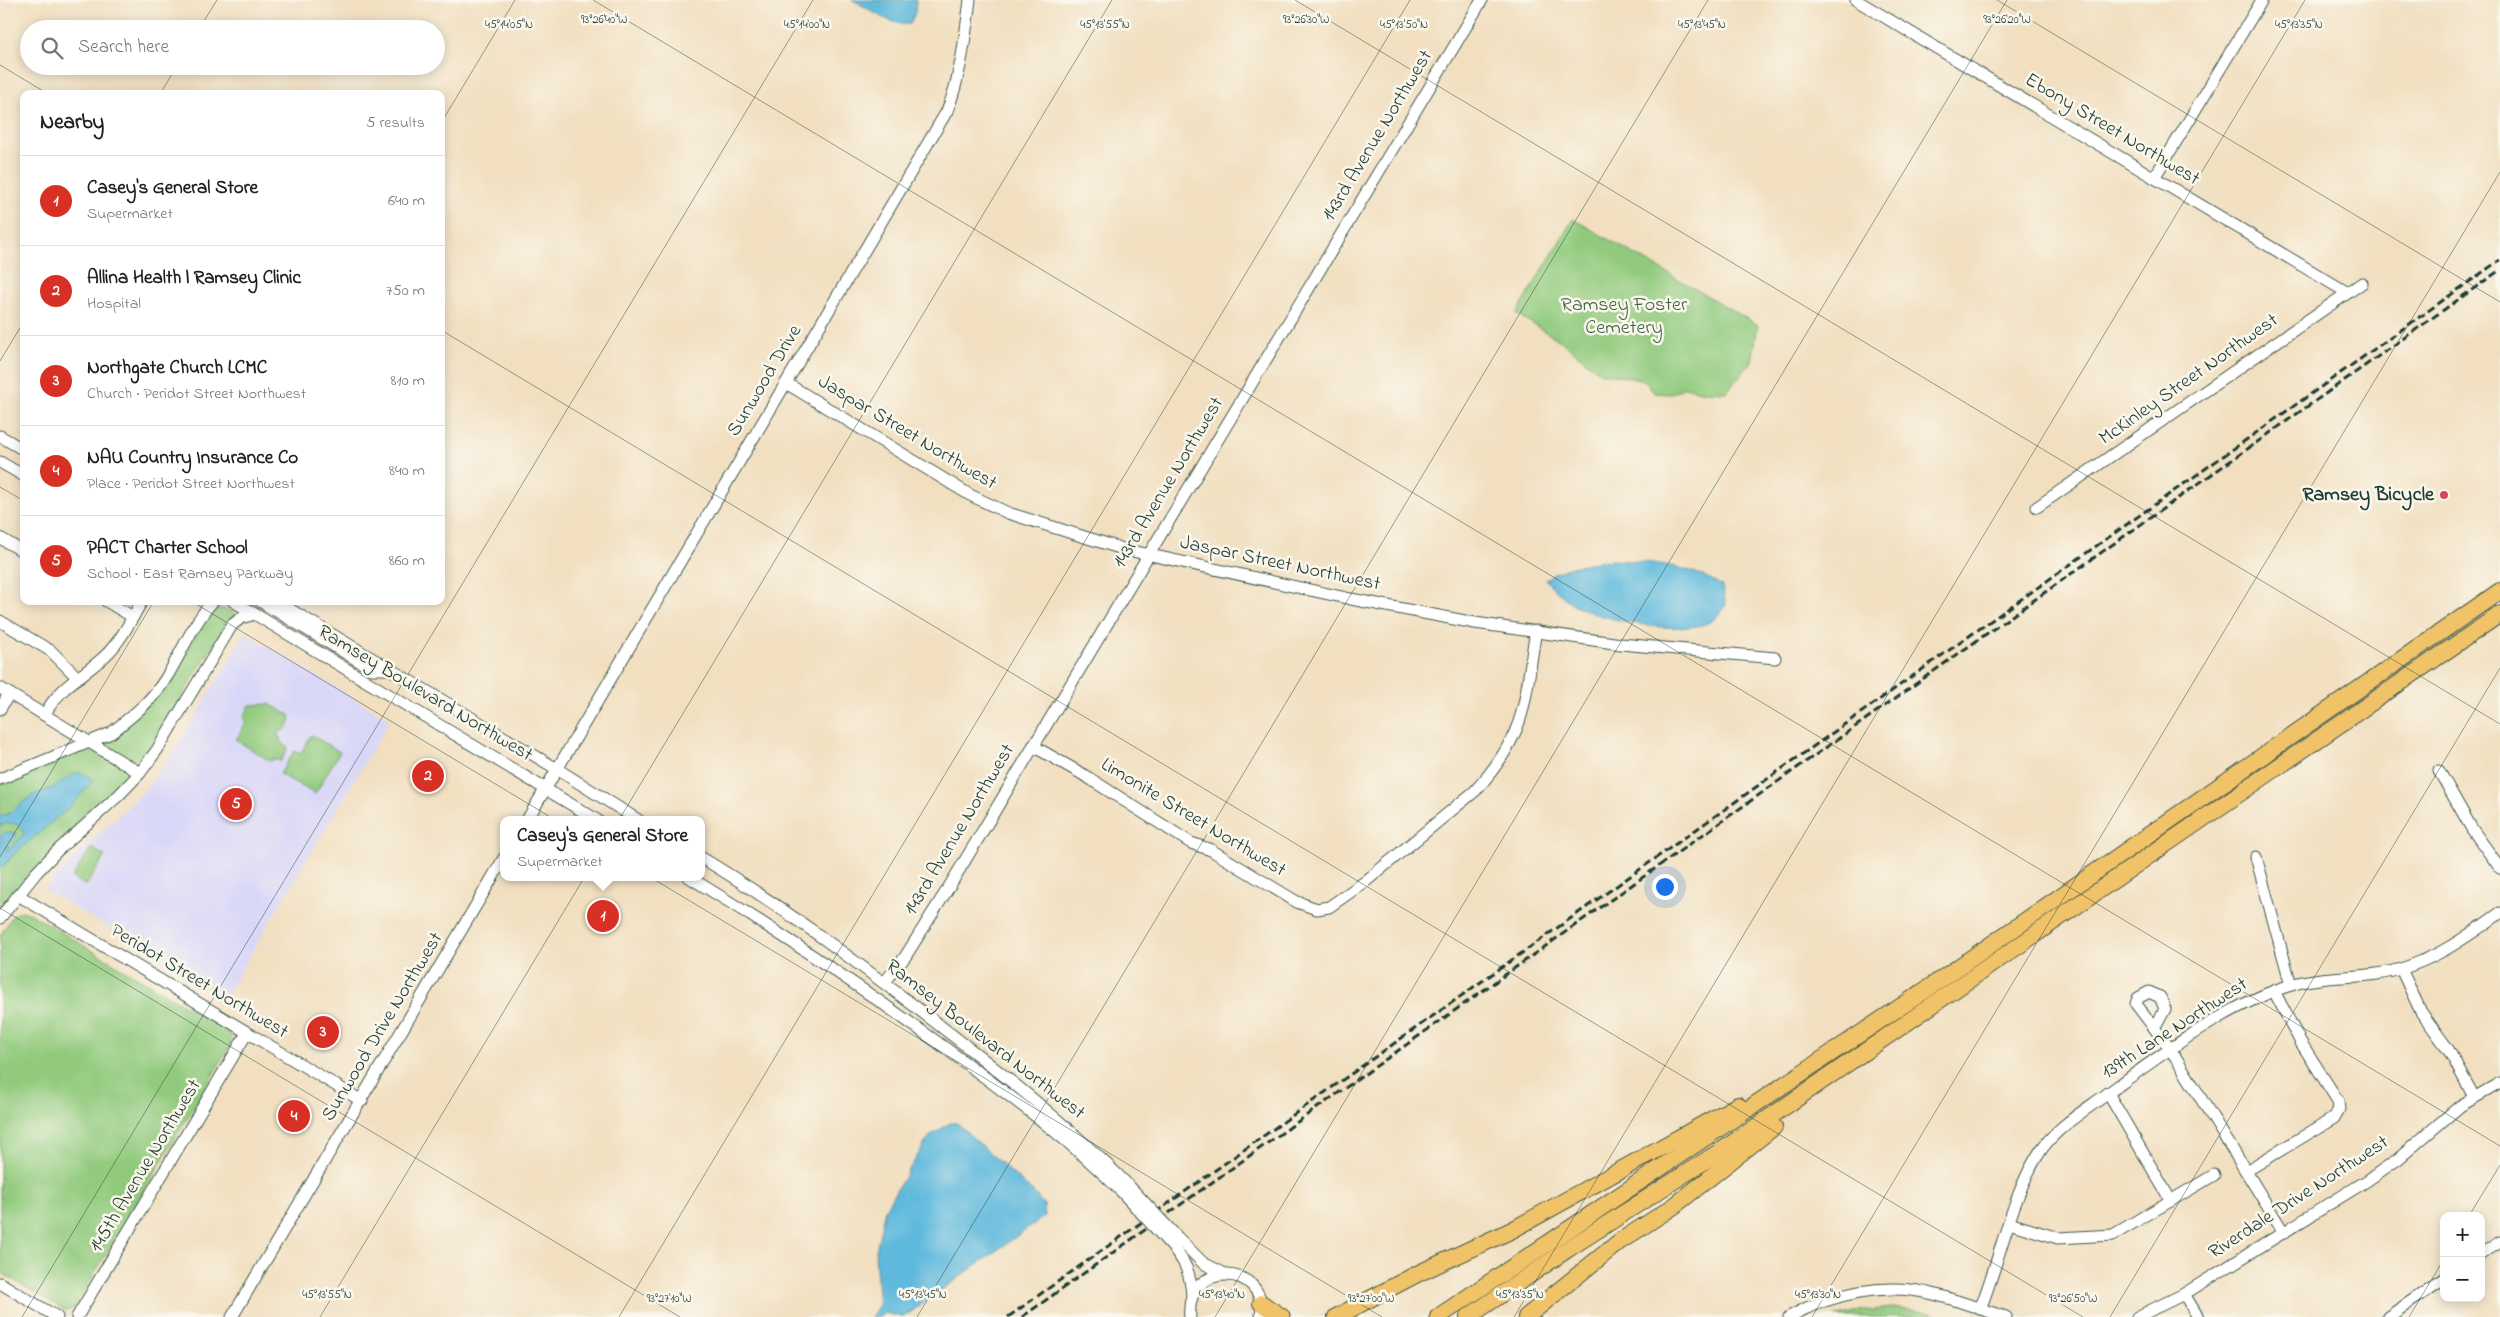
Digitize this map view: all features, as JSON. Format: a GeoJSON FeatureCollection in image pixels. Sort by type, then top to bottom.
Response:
{"type":"FeatureCollection","features":[{"type":"Feature","properties":{"kind":"highway"},"geometry":{"type":"LineString","coordinates":[[1438,1317],[1559,1234],[1812,1068],[2076,887],[2500,590]]}},
{"type":"Feature","properties":{"kind":"highway"},"geometry":{"type":"LineString","coordinates":[[1468,1317],[1568,1249],[1722,1150],[1875,1046],[2500,614]]}},
{"type":"Feature","properties":{"kind":"highway"},"geometry":{"type":"LineString","coordinates":[[1526,1317],[1619,1242],[1674,1206],[1875,1046]]}},
{"type":"Feature","properties":{"kind":"highway"},"geometry":{"type":"LineString","coordinates":[[1336,1317],[1418,1274],[1512,1230],[1744,1102],[1812,1068]]}},
{"type":"Feature","properties":{"kind":"highway"},"geometry":{"type":"LineString","coordinates":[[1261,1310],[1282,1317]]}},
{"type":"Feature","properties":{"kind":"street","name":"Sunwood Drive"},"geometry":{"type":"LineString","coordinates":[[557,768],[947,111],[962,56],[970,0]]}},
{"type":"Feature","properties":{"kind":"street","name":"143rd Avenue Northwest"},"geometry":{"type":"LineString","coordinates":[[884,983],[918,937],[1482,0]]}},
{"type":"Feature","properties":{"kind":"street","name":"Ebony Street Northwest"},"geometry":{"type":"LineString","coordinates":[[1856,0],[2348,293]]}},
{"type":"Feature","properties":{"kind":"street"},"geometry":{"type":"LineString","coordinates":[[2154,178],[2262,0]]}},
{"type":"Feature","properties":{"kind":"street","name":"McKinley Street Northwest"},"geometry":{"type":"LineString","coordinates":[[2037,507],[2362,283]]}},
{"type":"Feature","properties":{"kind":"street","name":"Jaspar Street Northwest"},"geometry":{"type":"LineString","coordinates":[[786,383],[970,495],[1008,513],[1123,548],[1360,601],[1536,631],[1621,644],[1775,658]]}},
{"type":"Feature","properties":{"kind":"street"},"geometry":{"type":"LineString","coordinates":[[0,436],[20,448]]}},
{"type":"Feature","properties":{"kind":"street"},"geometry":{"type":"LineString","coordinates":[[0,462],[20,474]]}},
{"type":"Feature","properties":{"kind":"street"},"geometry":{"type":"LineString","coordinates":[[0,538],[20,550]]}},
{"type":"Feature","properties":{"kind":"street"},"geometry":{"type":"LineString","coordinates":[[112,605],[132,617]]}},
{"type":"Feature","properties":{"kind":"street"},"geometry":{"type":"LineString","coordinates":[[44,715],[54,699],[116,645],[140,605]]}},
{"type":"Feature","properties":{"kind":"street"},"geometry":{"type":"LineString","coordinates":[[0,779],[111,733],[154,694],[210,605]]}},
{"type":"Feature","properties":{"kind":"street","name":"Ramsey Boulevard Northwest"},"geometry":{"type":"LineString","coordinates":[[240,605],[591,816]]}},
{"type":"Feature","properties":{"kind":"street"},"geometry":{"type":"LineString","coordinates":[[267,605],[372,669],[391,670]]}},
{"type":"Feature","properties":{"kind":"street","name":"Ramsey Boulevard Northwest"},"geometry":{"type":"LineString","coordinates":[[283,605],[557,768],[632,816]]}},
{"type":"Feature","properties":{"kind":"street"},"geometry":{"type":"LineString","coordinates":[[0,918],[57,850],[120,795],[140,773],[157,750],[232,625],[240,618],[255,614]]}},
{"type":"Feature","properties":{"kind":"street"},"geometry":{"type":"LineString","coordinates":[[0,621],[51,651],[77,677]]}},
{"type":"Feature","properties":{"kind":"street","name":"Limonite Street Northwest"},"geometry":{"type":"LineString","coordinates":[[1033,746],[1084,775],[1191,843],[1210,850],[1297,902],[1317,909],[1337,904],[1475,792],[1490,774],[1504,754],[1523,709],[1536,631]]}},
{"type":"Feature","properties":{"kind":"street"},"geometry":{"type":"LineString","coordinates":[[0,709],[5,691],[140,773]]}},
{"type":"Feature","properties":{"kind":"street"},"geometry":{"type":"LineString","coordinates":[[529,816],[557,768]]}},
{"type":"Feature","properties":{"kind":"street"},"geometry":{"type":"LineString","coordinates":[[2439,771],[2472,829],[2500,868]]}},
{"type":"Feature","properties":{"kind":"street"},"geometry":{"type":"LineString","coordinates":[[2256,857],[2291,985]]}},
{"type":"Feature","properties":{"kind":"street","name":"Ramsey Boulevard Northwest"},"geometry":{"type":"LineString","coordinates":[[705,860],[803,923],[1005,1075],[1072,1131],[1173,1240],[1203,1263],[1225,1274],[1237,1276],[1248,1282],[1256,1292],[1261,1310]]}},
{"type":"Feature","properties":{"kind":"street","name":"Sunwood Drive Northwest"},"geometry":{"type":"LineString","coordinates":[[232,1317],[362,1101],[500,865]]}},
{"type":"Feature","properties":{"kind":"street","name":"Ramsey Boulevard Northwest"},"geometry":{"type":"LineString","coordinates":[[696,881],[831,967],[885,1004],[1037,1116],[1125,1189]]}},
{"type":"Feature","properties":{"kind":"street","name":"Peridot Street Northwest"},"geometry":{"type":"LineString","coordinates":[[18,895],[362,1101]]}},
{"type":"Feature","properties":{"kind":"street","name":"139th Lane Northwest"},"geometry":{"type":"LineString","coordinates":[[1980,1309],[2009,1223],[2029,1173],[2041,1150],[2061,1129],[2108,1093],[2236,1009],[2274,991],[2306,980],[2378,974],[2401,969],[2450,947],[2500,913]]}},
{"type":"Feature","properties":{"kind":"street"},"geometry":{"type":"LineString","coordinates":[[2401,969],[2421,1012],[2448,1050],[2474,1097]]}},
{"type":"Feature","properties":{"kind":"street"},"geometry":{"type":"LineString","coordinates":[[2246,1171],[2334,1118],[2339,1109],[2338,1101],[2300,1041],[2274,991]]}},
{"type":"Feature","properties":{"kind":"street"},"geometry":{"type":"LineString","coordinates":[[2152,1026],[2172,1050],[2284,1233]]}},
{"type":"Feature","properties":{"kind":"street","name":"145th Avenue Northwest"},"geometry":{"type":"LineString","coordinates":[[77,1317],[247,1033]]}},
{"type":"Feature","properties":{"kind":"street","name":"Riverdale Drive Northwest"},"geometry":{"type":"LineString","coordinates":[[2137,1317],[2184,1294],[2385,1169],[2474,1097],[2500,1083]]}},
{"type":"Feature","properties":{"kind":"street"},"geometry":{"type":"LineString","coordinates":[[2108,1093],[2171,1200]]}},
{"type":"Feature","properties":{"kind":"street"},"geometry":{"type":"LineString","coordinates":[[2009,1223],[2058,1238],[2113,1235],[2214,1175]]}},
{"type":"Feature","properties":{"kind":"street","name":"Ramsey Boulevard Northwest"},"geometry":{"type":"LineString","coordinates":[[1173,1240],[1187,1266],[1191,1280],[1190,1317]]}},
{"type":"Feature","properties":{"kind":"street"},"geometry":{"type":"LineString","coordinates":[[2485,1251],[2500,1242]]}},
{"type":"Feature","properties":{"kind":"street"},"geometry":{"type":"LineString","coordinates":[[1192,1298],[1202,1282],[1213,1276],[1225,1274]]}},
{"type":"Feature","properties":{"kind":"street"},"geometry":{"type":"LineString","coordinates":[[2388,1317],[2440,1282]]}},
{"type":"Feature","properties":{"kind":"street"},"geometry":{"type":"LineString","coordinates":[[0,1283],[57,1317]]}},
{"type":"Feature","properties":{"kind":"street"},"geometry":{"type":"LineString","coordinates":[[1789,1317],[1830,1299],[1878,1290],[1908,1290],[1931,1293],[2006,1317]]}},
{"type":"Feature","properties":{"kind":"street"},"geometry":{"type":"LineString","coordinates":[[2184,1294],[2198,1317]]}},
{"type":"Feature","properties":{"kind":"shaded area"},"geometry":{"type":"Polygon","coordinates":[[[245,633],[390,720],[225,997],[45,890],[78,853],[144,792],[175,750],[245,633]]]}},
{"type":"Feature","properties":{"kind":"green space","name":"Ramsey Foster Cemetery"},"geometry":{"type":"Polygon","coordinates":[[[1573,219],[1758,325],[1752,362],[1726,392],[1700,391],[1685,387],[1671,394],[1654,393],[1646,381],[1599,372],[1564,343],[1516,314],[1573,219]]]}},
{"type":"Feature","properties":{"kind":"green space"},"geometry":{"type":"Polygon","coordinates":[[[218,608],[232,611],[234,616],[227,622],[147,754],[119,788],[0,911],[0,785],[111,737],[171,677],[209,614],[218,608]]]}},
{"type":"Feature","properties":{"kind":"green space"},"geometry":{"type":"Polygon","coordinates":[[[269,704],[290,715],[288,726],[283,731],[277,731],[282,744],[288,747],[281,761],[274,759],[270,761],[236,740],[245,724],[244,717],[250,705],[269,704]]]}},
{"type":"Feature","properties":{"kind":"green space"},"geometry":{"type":"Polygon","coordinates":[[[311,735],[340,752],[315,794],[280,774],[294,751],[300,754],[311,735]]]}},
{"type":"Feature","properties":{"kind":"green space"},"geometry":{"type":"Polygon","coordinates":[[[91,848],[105,856],[86,886],[72,877],[91,848]]]}},
{"type":"Feature","properties":{"kind":"green space"},"geometry":{"type":"Polygon","coordinates":[[[21,911],[29,913],[229,1032],[231,1038],[230,1046],[74,1308],[66,1311],[0,1272],[0,936],[13,915],[21,911]]]}},
{"type":"Feature","properties":{"kind":"green space"},"geometry":{"type":"Polygon","coordinates":[[[1892,1308],[1928,1312],[1943,1317],[1835,1317],[1854,1312],[1892,1308]]]}},
{"type":"Feature","properties":{"kind":"water"},"geometry":{"type":"Polygon","coordinates":[[[852,0],[916,0],[915,13],[910,24],[902,24],[887,19],[852,0]]]}},
{"type":"Feature","properties":{"kind":"water"},"geometry":{"type":"Polygon","coordinates":[[[1611,560],[1654,563],[1697,573],[1722,586],[1726,605],[1713,620],[1701,625],[1665,627],[1644,625],[1587,611],[1575,605],[1555,590],[1545,579],[1568,568],[1611,560]]]}},
{"type":"Feature","properties":{"kind":"water"},"geometry":{"type":"Polygon","coordinates":[[[77,772],[90,777],[92,782],[72,805],[14,854],[3,867],[0,865],[0,837],[5,832],[16,833],[16,837],[8,845],[8,851],[24,834],[20,826],[15,824],[7,823],[0,827],[0,816],[10,813],[31,796],[54,787],[77,772]]]}},
{"type":"Feature","properties":{"kind":"water"},"geometry":{"type":"Polygon","coordinates":[[[950,1123],[957,1123],[1036,1195],[1044,1205],[1045,1216],[904,1317],[884,1313],[880,1317],[871,1317],[879,1305],[875,1256],[885,1209],[929,1137],[950,1123]]]}},
{"type":"Feature","properties":{"kind":"railway"},"geometry":{"type":"LineString","coordinates":[[1008,1317],[2500,260]]}},
{"type":"Feature","properties":{"kind":"railway"},"geometry":{"type":"LineString","coordinates":[[1022,1317],[2500,270]]}},
{"type":"Feature","properties":{"kind":"place","name":"Ramsey Bicycle"},"geometry":{"type":"Point","coordinates":[2444,495]}},
{"type":"Feature","properties":{"kind":"place","name":"Allina Health | Ramsey Clinic"},"geometry":{"type":"Point","coordinates":[428,776]}},
{"type":"Feature","properties":{"kind":"place","name":"PACT Charter School"},"geometry":{"type":"Point","coordinates":[236,804]}},
{"type":"Feature","properties":{"kind":"place","name":"Casey's General Store"},"geometry":{"type":"Point","coordinates":[603,916]}},
{"type":"Feature","properties":{"kind":"place","name":"Northgate Church LCMC"},"geometry":{"type":"Point","coordinates":[323,1032]}},
{"type":"Feature","properties":{"kind":"place","name":"NAU Country Insurance Co"},"geometry":{"type":"Point","coordinates":[294,1116]}}]}
